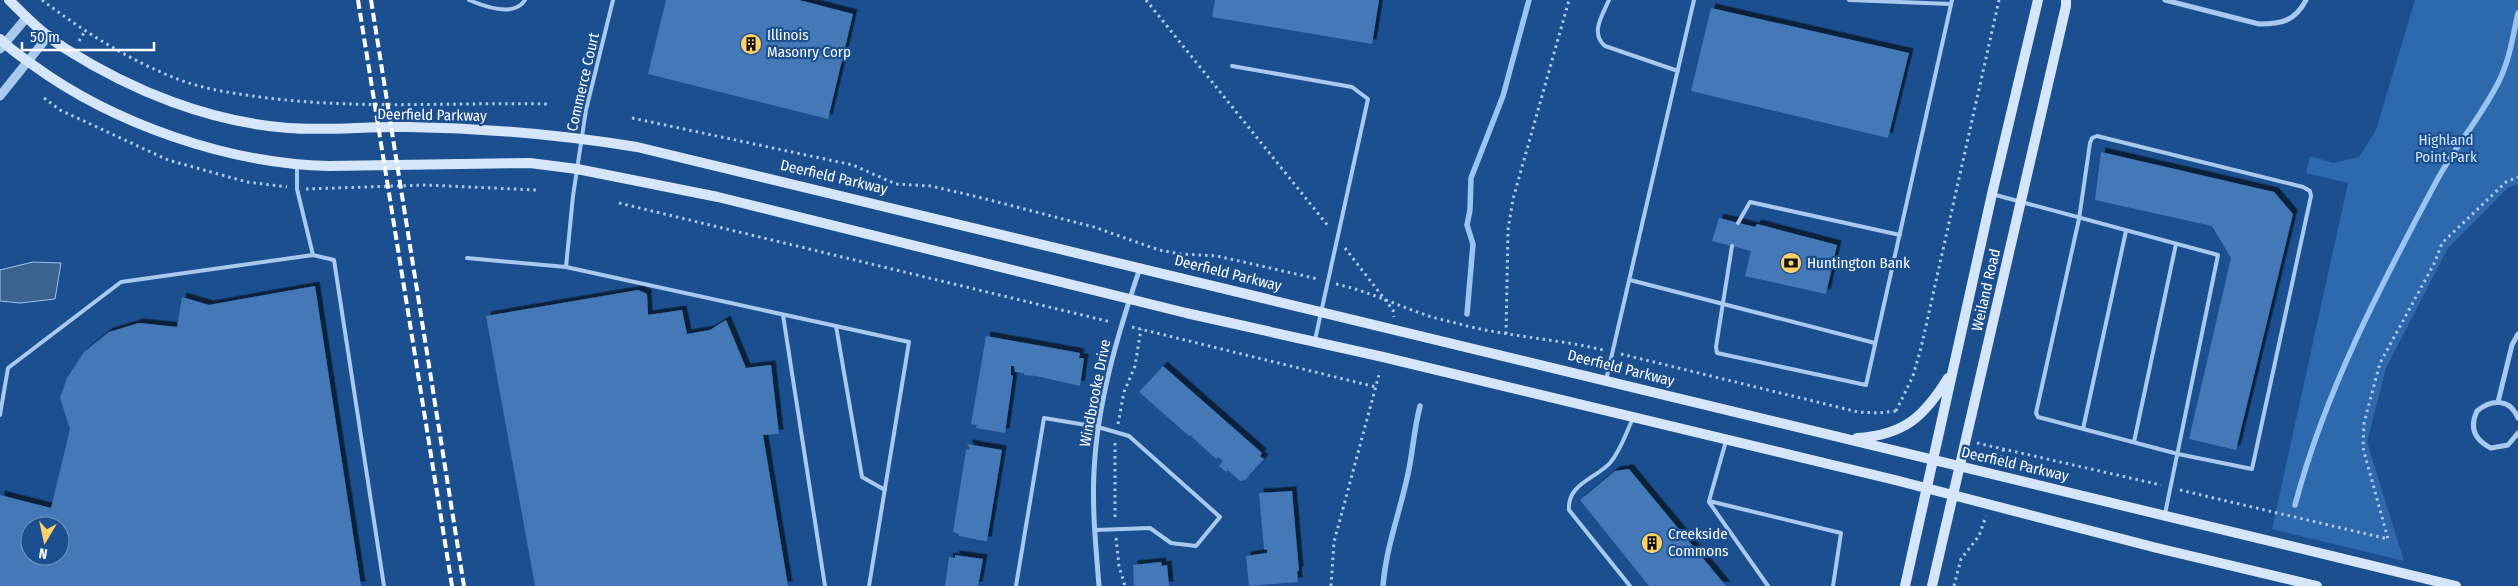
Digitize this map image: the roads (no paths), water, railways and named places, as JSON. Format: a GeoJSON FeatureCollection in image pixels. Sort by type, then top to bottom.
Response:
{"type":"FeatureCollection","features":[{"type":"Feature","properties":{"kind":"main road","name":"Deerfield Parkway"},"geometry":{"type":"LineString","coordinates":[[8,0],[27,18],[65,48],[117,77],[178,104],[231,120],[287,128],[333,130],[409,127],[582,138],[637,147],[720,165],[2456,586]]}},
{"type":"Feature","properties":{"kind":"main road","name":"Weiland Road"},"geometry":{"type":"LineString","coordinates":[[1905,586],[1992,194],[2038,0]]}},
{"type":"Feature","properties":{"kind":"main road","name":"Weiland Road"},"geometry":{"type":"LineString","coordinates":[[1932,586],[2022,202],[2066,0]]}},
{"type":"Feature","properties":{"kind":"main road"},"geometry":{"type":"LineString","coordinates":[[2,44],[54,80],[84,97],[142,124],[208,148],[259,160],[297,166],[530,164],[577,169],[718,197],[1129,299],[1926,488],[2317,586]]}},
{"type":"Feature","properties":{"kind":"main road"},"geometry":{"type":"LineString","coordinates":[[1847,439],[1894,432],[1908,426],[1938,395],[1953,371]]}},
{"type":"Feature","properties":{"kind":"street"},"geometry":{"type":"LineString","coordinates":[[2165,0],[2267,24],[2290,21],[2301,11],[2306,0]]}},
{"type":"Feature","properties":{"kind":"street"},"geometry":{"type":"LineString","coordinates":[[2,44],[27,18]]}},
{"type":"Feature","properties":{"kind":"street"},"geometry":{"type":"LineString","coordinates":[[0,96],[49,35]]}},
{"type":"Feature","properties":{"kind":"street","name":"Windbrooke Drive"},"geometry":{"type":"LineString","coordinates":[[1099,586],[1095,530],[1094,472],[1098,427],[1121,324],[1140,268]]}},
{"type":"Feature","properties":{"kind":"street"},"geometry":{"type":"LineString","coordinates":[[2498,402],[2512,345],[2518,334]]}},
{"type":"Feature","properties":{"kind":"street"},"geometry":{"type":"LineString","coordinates":[[2518,418],[2510,406],[2498,402],[2484,405],[2477,411],[2473,428],[2476,437],[2491,448],[2500,448],[2508,445],[2518,432]]}},
{"type":"Feature","properties":{"kind":"lane"},"geometry":{"type":"LineString","coordinates":[[469,0],[497,9],[511,9],[522,4],[525,0]]}},
{"type":"Feature","properties":{"kind":"lane","name":"Commerce Court"},"geometry":{"type":"LineString","coordinates":[[566,267],[586,110],[613,0]]}},
{"type":"Feature","properties":{"kind":"lane"},"geometry":{"type":"LineString","coordinates":[[1609,0],[1596,32],[1598,40],[1605,46],[1678,71]]}},
{"type":"Feature","properties":{"kind":"lane"},"geometry":{"type":"LineString","coordinates":[[1606,380],[1694,0]]}},
{"type":"Feature","properties":{"kind":"lane"},"geometry":{"type":"LineString","coordinates":[[1732,246],[1716,346],[1717,353],[1866,385],[1951,2],[1849,0]]}},
{"type":"Feature","properties":{"kind":"lane"},"geometry":{"type":"LineString","coordinates":[[1232,66],[1352,87],[1368,99],[1315,342]]}},
{"type":"Feature","properties":{"kind":"lane"},"geometry":{"type":"LineString","coordinates":[[2097,136],[2303,187],[2310,191],[2309,206],[2252,469],[2178,454],[2083,429],[2042,419],[2036,412],[2079,220],[2092,138],[2097,136]]}},
{"type":"Feature","properties":{"kind":"lane"},"geometry":{"type":"LineString","coordinates":[[297,166],[298,189],[313,255]]}},
{"type":"Feature","properties":{"kind":"lane"},"geometry":{"type":"LineString","coordinates":[[1992,194],[2079,220],[2218,255],[2165,516]]}},
{"type":"Feature","properties":{"kind":"lane"},"geometry":{"type":"LineString","coordinates":[[1738,223],[1750,202],[1900,235]]}},
{"type":"Feature","properties":{"kind":"lane"},"geometry":{"type":"LineString","coordinates":[[2083,429],[2126,232]]}},
{"type":"Feature","properties":{"kind":"lane"},"geometry":{"type":"LineString","coordinates":[[2134,442],[2176,244]]}},
{"type":"Feature","properties":{"kind":"lane"},"geometry":{"type":"LineString","coordinates":[[0,415],[8,368],[121,282],[313,255],[334,260],[384,586]]}},
{"type":"Feature","properties":{"kind":"lane"},"geometry":{"type":"LineString","coordinates":[[467,258],[566,267],[908,342],[869,586]]}},
{"type":"Feature","properties":{"kind":"lane"},"geometry":{"type":"LineString","coordinates":[[1630,280],[1876,343]]}},
{"type":"Feature","properties":{"kind":"lane"},"geometry":{"type":"LineString","coordinates":[[783,315],[825,586]]}},
{"type":"Feature","properties":{"kind":"lane"},"geometry":{"type":"LineString","coordinates":[[836,326],[862,477],[885,490]]}},
{"type":"Feature","properties":{"kind":"lane"},"geometry":{"type":"LineString","coordinates":[[1016,586],[1044,418],[1098,427],[1129,436],[1220,517],[1196,546],[1171,544],[1150,528],[1095,530]]}},
{"type":"Feature","properties":{"kind":"lane"},"geometry":{"type":"LineString","coordinates":[[1630,586],[1569,510],[1568,500],[1576,488],[1609,464],[1620,448],[1633,418]]}},
{"type":"Feature","properties":{"kind":"lane"},"geometry":{"type":"LineString","coordinates":[[1709,501],[1726,441]]}},
{"type":"Feature","properties":{"kind":"lane"},"geometry":{"type":"LineString","coordinates":[[1709,501],[1768,586]]}},
{"type":"Feature","properties":{"kind":"lane"},"geometry":{"type":"LineString","coordinates":[[1709,501],[1840,533],[1833,586]]}},
{"type":"Feature","properties":{"kind":"waterway"},"geometry":{"type":"LineString","coordinates":[[1467,314],[1473,244],[1467,225],[1470,210],[1471,178],[1503,96],[1529,0]]}},
{"type":"Feature","properties":{"kind":"waterway"},"geometry":{"type":"LineString","coordinates":[[2295,505],[2322,421],[2356,339],[2436,182],[2486,105],[2500,79],[2509,55],[2518,13]]}},
{"type":"Feature","properties":{"kind":"waterway"},"geometry":{"type":"LineString","coordinates":[[1383,586],[1390,543],[1408,474],[1420,406]]}},
{"type":"Feature","properties":{"kind":"railway"},"geometry":{"type":"LineString","coordinates":[[358,0],[452,586]]}},
{"type":"Feature","properties":{"kind":"railway"},"geometry":{"type":"LineString","coordinates":[[371,0],[464,586]]}},
{"type":"Feature","properties":{"kind":"place","name":"Illinois Masonry Corp"},"geometry":{"type":"Point","coordinates":[751,44]}},
{"type":"Feature","properties":{"kind":"place","name":"Huntington Bank"},"geometry":{"type":"Point","coordinates":[1791,263]}},
{"type":"Feature","properties":{"kind":"place","name":"Creekside Commons"},"geometry":{"type":"Point","coordinates":[1652,543]}},
{"type":"Feature","properties":{"kind":"park label","name":"Highland Point Park"},"geometry":{"type":"Point","coordinates":[2446,148]}}]}
